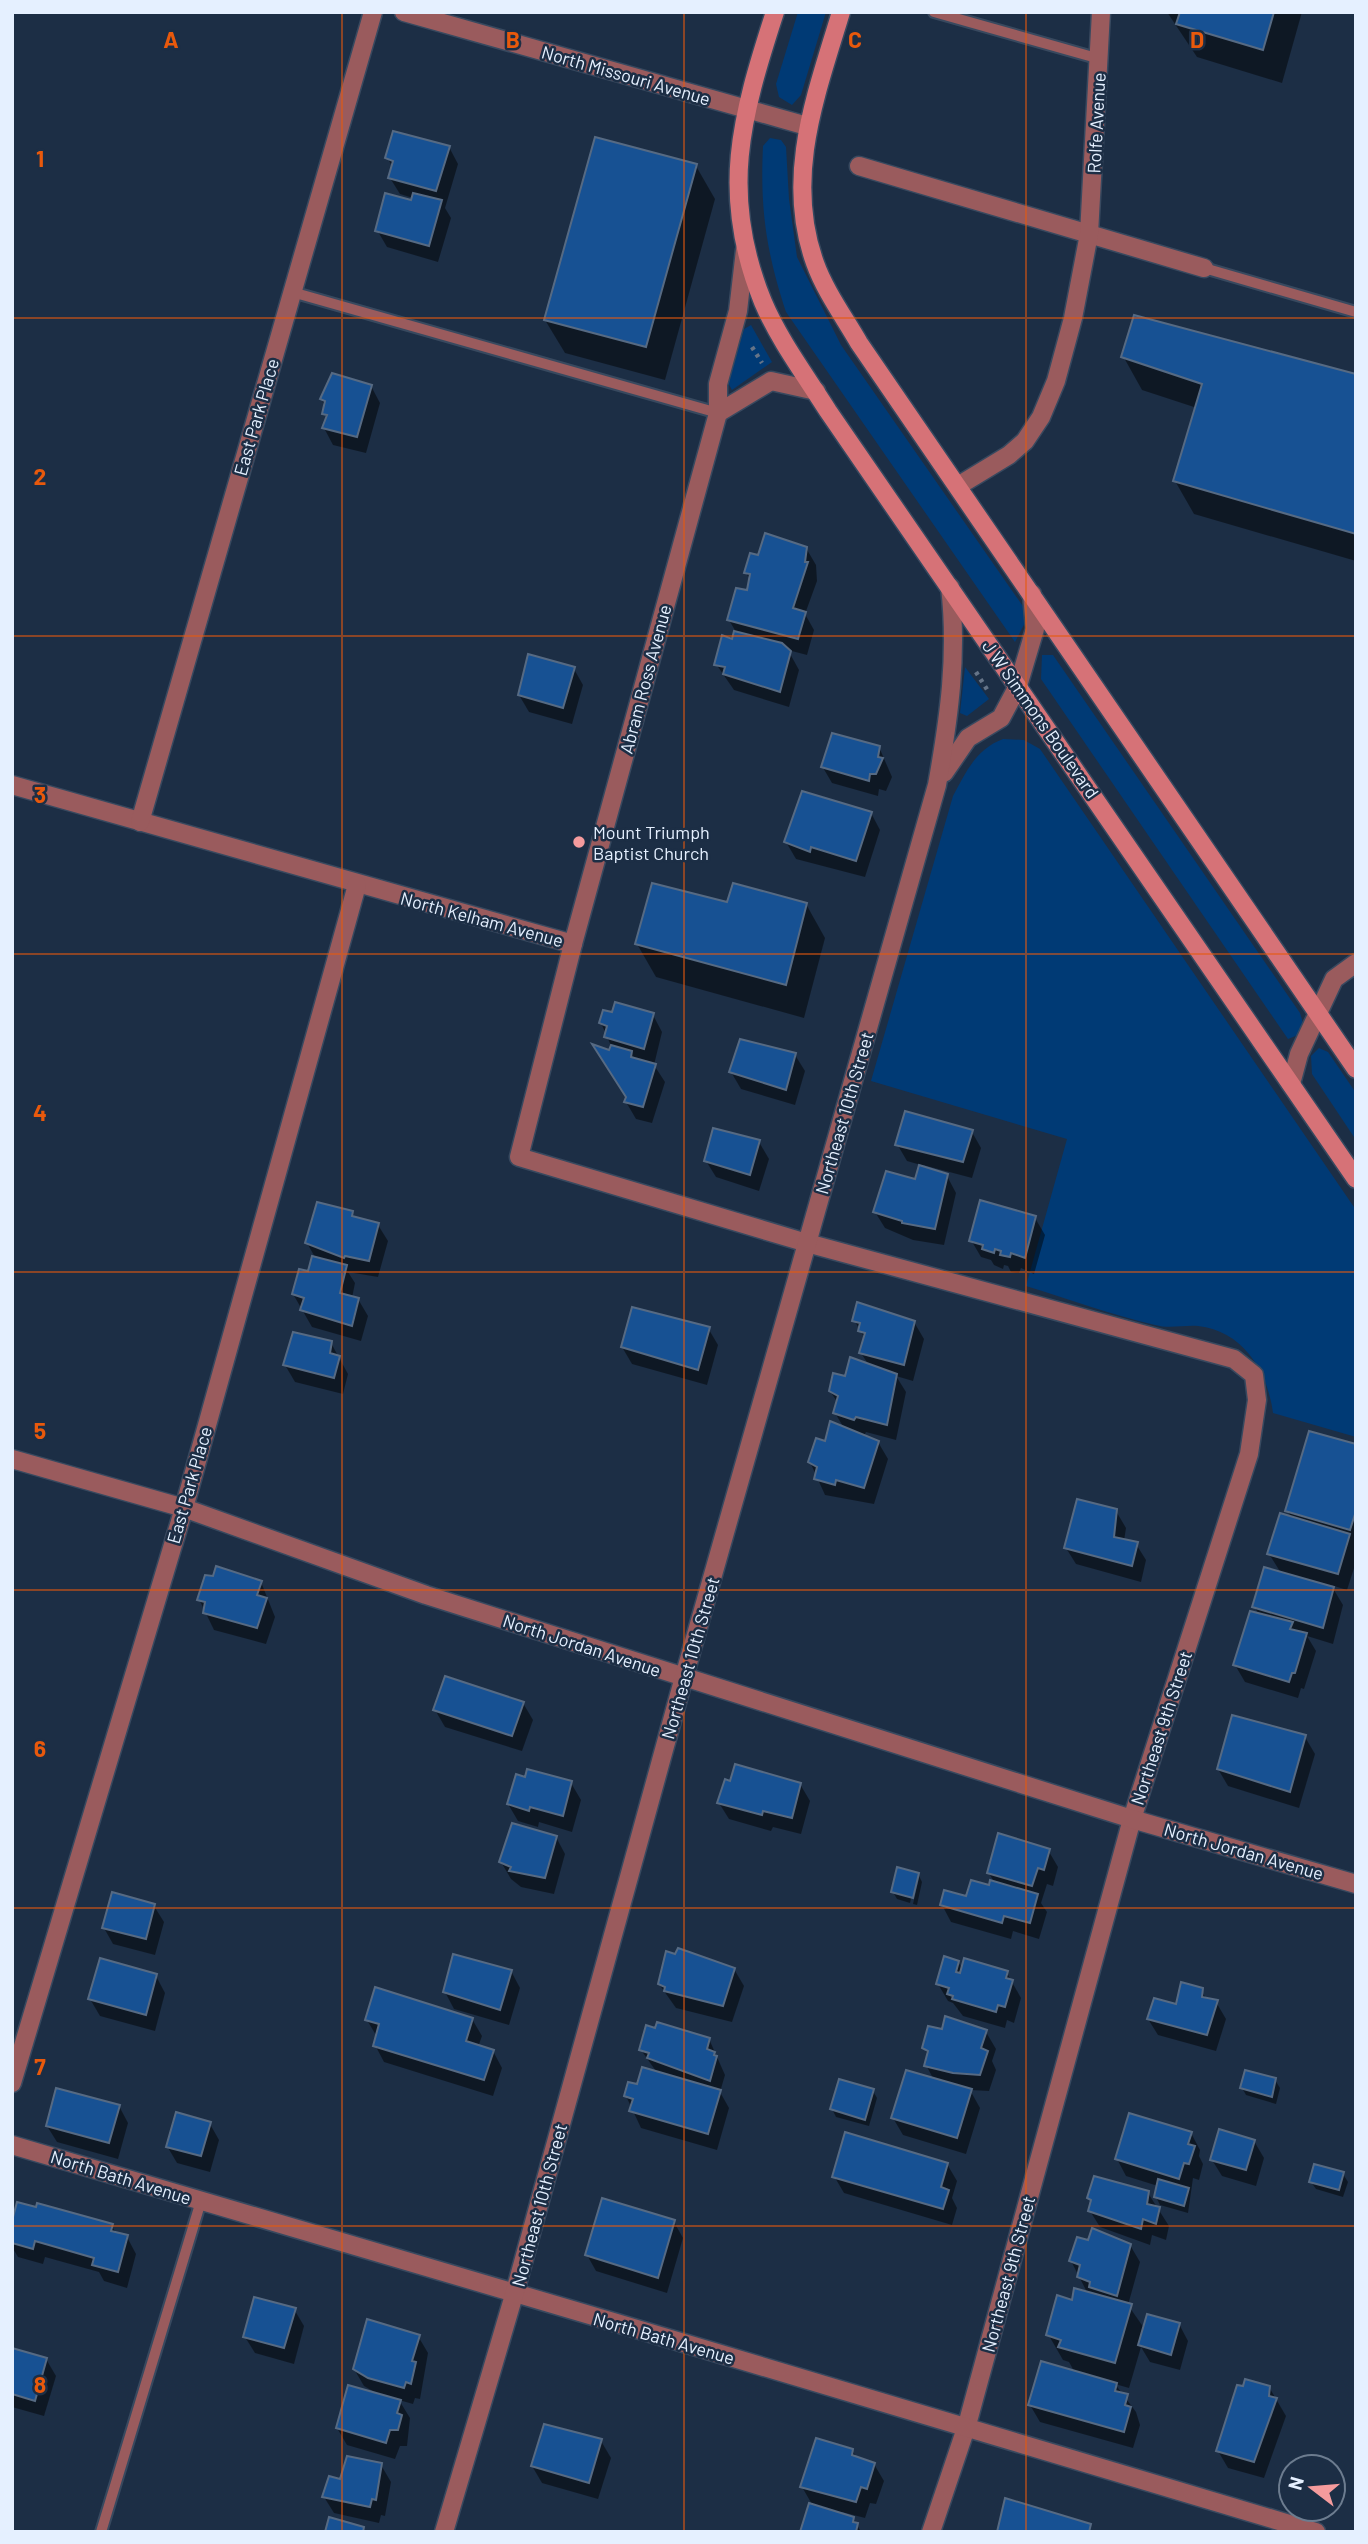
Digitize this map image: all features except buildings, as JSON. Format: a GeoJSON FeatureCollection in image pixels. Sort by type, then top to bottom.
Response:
{"type":"FeatureCollection","features":[{"type":"Feature","properties":{"kind":"main road"},"geometry":{"type":"LineString","coordinates":[[745,250],[737,201],[740,139],[775,12]]}},
{"type":"Feature","properties":{"kind":"main road"},"geometry":{"type":"LineString","coordinates":[[841,12],[807,126],[800,183],[809,242],[816,265],[831,296],[859,343],[1356,1069]]}},
{"type":"Feature","properties":{"kind":"main road","name":"J W Simmons Boulevard"},"geometry":{"type":"LineString","coordinates":[[745,250],[764,304],[816,391],[1356,1179]]}},
{"type":"Feature","properties":{"kind":"street","name":"East Park Place"},"geometry":{"type":"LineString","coordinates":[[140,822],[373,12]]}},
{"type":"Feature","properties":{"kind":"street","name":"North Missouri Avenue"},"geometry":{"type":"LineString","coordinates":[[404,12],[807,126]]}},
{"type":"Feature","properties":{"kind":"street","name":"Rolfe Avenue"},"geometry":{"type":"LineString","coordinates":[[1089,234],[1101,12]]}},
{"type":"Feature","properties":{"kind":"street"},"geometry":{"type":"LineString","coordinates":[[859,166],[1204,268]]}},
{"type":"Feature","properties":{"kind":"street"},"geometry":{"type":"LineString","coordinates":[[958,486],[1018,449],[1041,417],[1056,381],[1073,318],[1089,234]]}},
{"type":"Feature","properties":{"kind":"street","name":"Abram Ross Avenue"},"geometry":{"type":"LineString","coordinates":[[573,944],[718,413],[718,384],[738,311],[745,250]]}},
{"type":"Feature","properties":{"kind":"street"},"geometry":{"type":"LineString","coordinates":[[718,413],[771,381],[816,391]]}},
{"type":"Feature","properties":{"kind":"street","name":"Northeast 10th Street"},"geometry":{"type":"LineString","coordinates":[[444,2532],[514,2295],[684,1677],[937,785],[953,686],[954,626],[950,587]]}},
{"type":"Feature","properties":{"kind":"street","name":"Northeast 10th Street"},"geometry":{"type":"LineString","coordinates":[[937,785],[960,747],[982,728],[1001,718],[1018,686],[1035,629],[1032,594]]}},
{"type":"Feature","properties":{"kind":"street","name":"North Kelham Avenue"},"geometry":{"type":"LineString","coordinates":[[12,785],[357,885],[573,944],[519,1157],[807,1243]]}},
{"type":"Feature","properties":{"kind":"street","name":"East Park Place"},"geometry":{"type":"LineString","coordinates":[[12,2083],[184,1508],[357,885]]}},
{"type":"Feature","properties":{"kind":"street"},"geometry":{"type":"LineString","coordinates":[[1291,1084],[1299,1054],[1334,979],[1356,962]]}},
{"type":"Feature","properties":{"kind":"street","name":"Northeast 9th Street"},"geometry":{"type":"LineString","coordinates":[[807,1243],[1234,1359],[1254,1375],[1257,1400],[1249,1454],[1132,1819],[967,2425],[931,2532]]}},
{"type":"Feature","properties":{"kind":"street","name":"North Jordan Avenue"},"geometry":{"type":"LineString","coordinates":[[12,1459],[184,1508],[426,1595],[1132,1819],[1356,1884]]}},
{"type":"Feature","properties":{"kind":"street","name":"North Bath Avenue"},"geometry":{"type":"LineString","coordinates":[[12,2145],[514,2295],[967,2425],[1316,2532]]}},
{"type":"Feature","properties":{"kind":"lane"},"geometry":{"type":"LineString","coordinates":[[934,12],[1100,59]]}},
{"type":"Feature","properties":{"kind":"lane"},"geometry":{"type":"LineString","coordinates":[[1204,268],[1356,312]]}},
{"type":"Feature","properties":{"kind":"lane"},"geometry":{"type":"LineString","coordinates":[[292,292],[718,413]]}},
{"type":"Feature","properties":{"kind":"lane"},"geometry":{"type":"LineString","coordinates":[[101,2532],[201,2201]]}},
{"type":"Feature","properties":{"kind":"path"},"geometry":{"type":"LineString","coordinates":[[748,342],[767,369]]}},
{"type":"Feature","properties":{"kind":"path","name":"J W Simmons Boulevard"},"geometry":{"type":"LineString","coordinates":[[971,666],[988,691]]}},
{"type":"Feature","properties":{"kind":"shaded area"},"geometry":{"type":"Polygon","coordinates":[[[798,12],[826,12],[801,95],[792,105],[779,97],[776,84],[798,12]]]}},
{"type":"Feature","properties":{"kind":"shaded area"},"geometry":{"type":"Polygon","coordinates":[[[770,138],[781,140],[786,147],[789,199],[797,257],[841,345],[1029,615],[1015,642],[786,312],[769,249],[764,210],[763,146],[770,138]]]}},
{"type":"Feature","properties":{"kind":"shaded area"},"geometry":{"type":"Polygon","coordinates":[[[751,325],[772,362],[732,390],[728,383],[744,329],[751,325]]]}},
{"type":"Feature","properties":{"kind":"shaded area"},"geometry":{"type":"Polygon","coordinates":[[[1042,655],[1053,655],[1300,1013],[1303,1023],[1298,1035],[1288,1039],[1041,679],[1042,655]]]}},
{"type":"Feature","properties":{"kind":"shaded area"},"geometry":{"type":"Polygon","coordinates":[[[965,667],[989,699],[967,716],[960,713],[965,667]]]}},
{"type":"Feature","properties":{"kind":"shaded area"},"geometry":{"type":"Polygon","coordinates":[[[1003,739],[1024,740],[1040,749],[1356,1210],[1356,1437],[1273,1413],[1266,1383],[1259,1369],[1241,1345],[1228,1336],[1198,1326],[1155,1325],[1026,1286],[1067,1139],[871,1081],[953,796],[967,770],[979,755],[1003,739]]]}},
{"type":"Feature","properties":{"kind":"shaded area"},"geometry":{"type":"Polygon","coordinates":[[[1319,1048],[1328,1052],[1356,1093],[1356,1140],[1312,1074],[1311,1056],[1319,1048]]]}},
{"type":"Feature","properties":{"kind":"place","name":"Mount Triumph Baptist Church"},"geometry":{"type":"Point","coordinates":[579,842]}}]}
